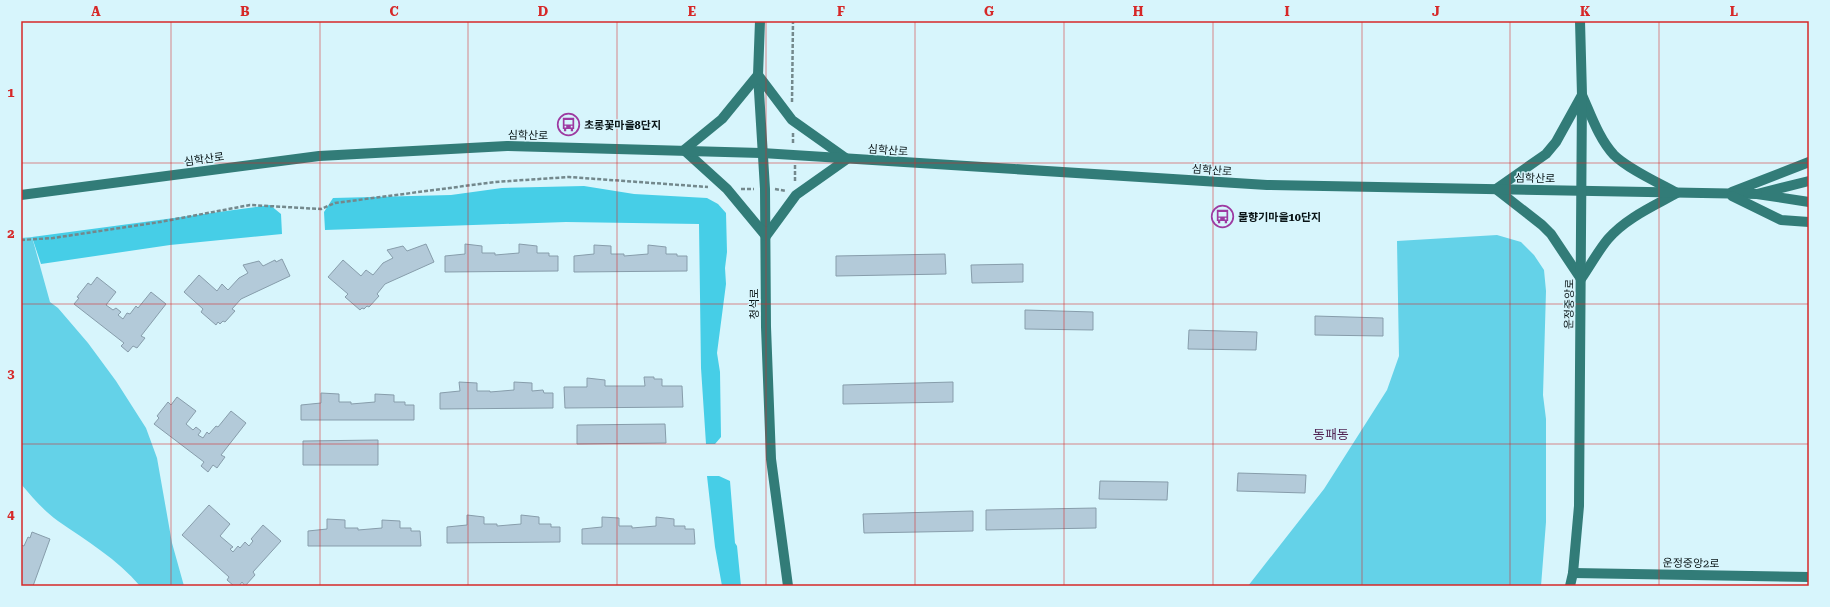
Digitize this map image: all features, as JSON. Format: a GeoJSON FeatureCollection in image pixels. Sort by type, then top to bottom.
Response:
{"type":"FeatureCollection","features":[{"type":"Feature","properties":{"kind":"street","name":"청석로"},"geometry":{"type":"LineString","coordinates":[[760,21],[758,75],[761,152],[765,189],[766,327],[771,459],[788,586]]}},
{"type":"Feature","properties":{"kind":"street","name":"운정중앙로"},"geometry":{"type":"LineString","coordinates":[[1570,586],[1573,573],[1579,506],[1582,191],[1580,21]]}},
{"type":"Feature","properties":{"kind":"street"},"geometry":{"type":"LineString","coordinates":[[758,75],[792,120],[847,159],[796,195],[766,236],[727,189],[684,150],[722,119],[758,75]]}},
{"type":"Feature","properties":{"kind":"street"},"geometry":{"type":"LineString","coordinates":[[1582,95],[1556,142],[1546,154],[1496,189],[1546,230],[1559,245],[1581,279],[1608,239],[1616,231],[1628,221],[1677,193]]}},
{"type":"Feature","properties":{"kind":"street"},"geometry":{"type":"LineString","coordinates":[[1582,95],[1603,140],[1614,155],[1677,193]]}},
{"type":"Feature","properties":{"kind":"street","name":"심학산로"},"geometry":{"type":"LineString","coordinates":[[21,195],[319,156],[508,146],[761,152],[847,159],[1267,185],[1757,194]]}},
{"type":"Feature","properties":{"kind":"street"},"geometry":{"type":"LineString","coordinates":[[1728,194],[1809,162]]}},
{"type":"Feature","properties":{"kind":"street"},"geometry":{"type":"LineString","coordinates":[[1757,194],[1809,181]]}},
{"type":"Feature","properties":{"kind":"street"},"geometry":{"type":"LineString","coordinates":[[1728,194],[1781,220],[1809,222]]}},
{"type":"Feature","properties":{"kind":"street"},"geometry":{"type":"LineString","coordinates":[[1757,194],[1809,202]]}},
{"type":"Feature","properties":{"kind":"street","name":"운정중앙2로"},"geometry":{"type":"LineString","coordinates":[[1573,573],[1809,577]]}},
{"type":"Feature","properties":{"kind":"path"},"geometry":{"type":"LineString","coordinates":[[792,120],[793,21]]}},
{"type":"Feature","properties":{"kind":"path"},"geometry":{"type":"LineString","coordinates":[[21,240],[61,237],[160,222],[250,204],[321,209],[335,202],[495,182],[569,177],[704,187]]}},
{"type":"Feature","properties":{"kind":"shaded area"},"geometry":{"type":"Polygon","coordinates":[[[584,186],[634,194],[707,198],[718,204],[726,213],[726,284],[717,353],[720,372],[721,437],[715,444],[706,444],[701,368],[699,224],[566,222],[325,230],[324,212],[333,198],[451,195],[502,188],[584,186]]]}},
{"type":"Feature","properties":{"kind":"shaded area"},"geometry":{"type":"Polygon","coordinates":[[[270,205],[281,214],[282,234],[170,245],[41,264],[32,237],[270,205]]]}},
{"type":"Feature","properties":{"kind":"shaded area"},"geometry":{"type":"Polygon","coordinates":[[[1497,235],[1521,242],[1534,255],[1544,270],[1546,291],[1543,395],[1546,419],[1546,522],[1541,586],[1248,586],[1324,489],[1387,390],[1399,356],[1397,241],[1497,235]]]}},
{"type":"Feature","properties":{"kind":"shaded area"},"geometry":{"type":"Polygon","coordinates":[[[32,237],[50,302],[58,308],[88,343],[116,381],[146,428],[157,458],[172,543],[184,586],[140,586],[112,559],[48,513],[21,484],[21,238],[32,237]]]}},
{"type":"Feature","properties":{"kind":"shaded area"},"geometry":{"type":"Polygon","coordinates":[[[707,476],[719,476],[730,481],[735,543],[737,546],[741,586],[722,586],[715,547],[707,476]]]}},
{"type":"Feature","properties":{"kind":"building"},"geometry":{"type":"Polygon","coordinates":[[[426,244],[434,262],[385,284],[377,294],[379,296],[369,307],[367,306],[364,309],[362,308],[360,310],[345,297],[348,294],[328,277],[343,260],[361,276],[366,270],[373,275],[383,263],[393,258],[387,250],[403,246],[407,251],[426,244]]]}},
{"type":"Feature","properties":{"kind":"building"},"geometry":{"type":"Polygon","coordinates":[[[465,244],[482,246],[482,253],[495,253],[495,255],[519,253],[519,244],[537,246],[537,253],[549,253],[549,256],[558,256],[558,271],[445,272],[445,256],[465,254],[465,244]]]}},
{"type":"Feature","properties":{"kind":"building"},"geometry":{"type":"Polygon","coordinates":[[[594,245],[611,246],[611,254],[624,254],[624,256],[648,254],[648,245],[666,247],[666,254],[687,256],[687,271],[574,272],[574,256],[594,254],[594,245]]]}},
{"type":"Feature","properties":{"kind":"building"},"geometry":{"type":"Polygon","coordinates":[[[945,254],[946,274],[836,276],[836,256],[945,254]]]}},
{"type":"Feature","properties":{"kind":"building"},"geometry":{"type":"Polygon","coordinates":[[[282,259],[290,276],[241,299],[232,309],[235,311],[225,322],[223,321],[220,324],[218,322],[216,325],[201,312],[203,309],[184,292],[199,275],[217,291],[222,284],[228,290],[239,278],[248,273],[243,265],[259,261],[263,266],[275,260],[276,262],[282,259]]]}},
{"type":"Feature","properties":{"kind":"building"},"geometry":{"type":"Polygon","coordinates":[[[1023,264],[1023,282],[972,283],[971,265],[1023,264]]]}},
{"type":"Feature","properties":{"kind":"building"},"geometry":{"type":"Polygon","coordinates":[[[97,277],[116,292],[106,305],[113,310],[116,308],[121,312],[118,315],[123,319],[127,313],[130,314],[136,306],[138,308],[151,292],[166,304],[141,336],[145,338],[137,348],[133,346],[128,352],[121,346],[124,343],[74,304],[79,298],[77,297],[88,283],[91,285],[97,277]]]}},
{"type":"Feature","properties":{"kind":"building"},"geometry":{"type":"Polygon","coordinates":[[[1025,310],[1093,312],[1093,330],[1025,329],[1025,310]]]}},
{"type":"Feature","properties":{"kind":"building"},"geometry":{"type":"Polygon","coordinates":[[[1315,316],[1383,318],[1383,336],[1315,335],[1315,316]]]}},
{"type":"Feature","properties":{"kind":"building"},"geometry":{"type":"Polygon","coordinates":[[[1189,330],[1257,332],[1256,350],[1188,349],[1189,330]]]}},
{"type":"Feature","properties":{"kind":"building"},"geometry":{"type":"Polygon","coordinates":[[[644,377],[662,379],[662,386],[682,386],[683,407],[565,408],[564,387],[587,387],[587,378],[605,380],[605,386],[645,386],[644,377]]]}},
{"type":"Feature","properties":{"kind":"building"},"geometry":{"type":"Polygon","coordinates":[[[459,382],[477,383],[477,391],[490,392],[514,390],[514,382],[532,383],[532,391],[543,390],[544,393],[553,393],[553,408],[440,409],[440,393],[460,391],[459,382]]]}},
{"type":"Feature","properties":{"kind":"building"},"geometry":{"type":"Polygon","coordinates":[[[953,382],[953,402],[843,404],[843,385],[953,382]]]}},
{"type":"Feature","properties":{"kind":"building"},"geometry":{"type":"Polygon","coordinates":[[[321,393],[339,394],[339,402],[351,402],[351,404],[375,402],[375,394],[394,395],[394,402],[405,402],[405,405],[414,405],[414,420],[301,420],[301,405],[321,403],[321,393]]]}},
{"type":"Feature","properties":{"kind":"building"},"geometry":{"type":"Polygon","coordinates":[[[177,397],[196,411],[186,424],[193,430],[196,427],[201,431],[198,435],[203,438],[207,432],[209,434],[216,426],[218,427],[231,411],[246,423],[221,455],[225,457],[217,468],[213,465],[208,472],[201,466],[204,462],[154,424],[159,418],[157,416],[168,402],[171,405],[177,397]]]}},
{"type":"Feature","properties":{"kind":"building"},"geometry":{"type":"Polygon","coordinates":[[[665,424],[666,443],[577,444],[577,425],[665,424]]]}},
{"type":"Feature","properties":{"kind":"building"},"geometry":{"type":"Polygon","coordinates":[[[378,440],[378,465],[303,465],[303,441],[378,440]]]}},
{"type":"Feature","properties":{"kind":"building"},"geometry":{"type":"Polygon","coordinates":[[[1238,473],[1306,475],[1305,493],[1237,491],[1238,473]]]}},
{"type":"Feature","properties":{"kind":"building"},"geometry":{"type":"Polygon","coordinates":[[[1100,481],[1168,482],[1167,500],[1099,499],[1100,481]]]}},
{"type":"Feature","properties":{"kind":"building"},"geometry":{"type":"Polygon","coordinates":[[[209,505],[230,524],[220,536],[233,547],[230,549],[233,552],[238,546],[240,548],[245,542],[249,546],[253,541],[251,539],[263,525],[281,541],[253,572],[255,575],[245,586],[242,582],[239,586],[234,586],[227,580],[229,577],[182,535],[209,505]]]}},
{"type":"Feature","properties":{"kind":"building"},"geometry":{"type":"Polygon","coordinates":[[[1096,508],[1096,528],[986,530],[986,510],[1096,508]]]}},
{"type":"Feature","properties":{"kind":"building"},"geometry":{"type":"Polygon","coordinates":[[[973,511],[973,531],[864,533],[863,514],[973,511]]]}},
{"type":"Feature","properties":{"kind":"building"},"geometry":{"type":"Polygon","coordinates":[[[467,515],[484,517],[484,524],[497,524],[497,526],[521,524],[521,515],[539,517],[539,524],[551,524],[551,527],[560,527],[560,542],[447,543],[447,527],[467,525],[467,515]]]}},
{"type":"Feature","properties":{"kind":"building"},"geometry":{"type":"Polygon","coordinates":[[[602,517],[619,518],[619,526],[632,526],[632,528],[656,526],[656,517],[674,519],[674,526],[685,526],[685,529],[694,529],[695,544],[582,544],[582,529],[602,527],[602,517]]]}},
{"type":"Feature","properties":{"kind":"building"},"geometry":{"type":"Polygon","coordinates":[[[327,519],[345,520],[345,528],[358,528],[358,530],[382,528],[382,520],[400,521],[400,528],[411,528],[411,531],[420,531],[421,546],[308,546],[308,531],[327,529],[327,519]]]}},
{"type":"Feature","properties":{"kind":"building"},"geometry":{"type":"Polygon","coordinates":[[[32,532],[50,539],[33,586],[21,586],[21,545],[24,546],[28,537],[30,538],[32,532]]]}},
{"type":"Feature","properties":{"kind":"place","name":"초롱꽃마을8단지"},"geometry":{"type":"Point","coordinates":[569,125]}},
{"type":"Feature","properties":{"kind":"place","name":"물향기마을10단지"},"geometry":{"type":"Point","coordinates":[1222,217]}},
{"type":"Feature","properties":{"kind":"district","name":"동패동"},"geometry":{"type":"Point","coordinates":[1331,434]}}]}
